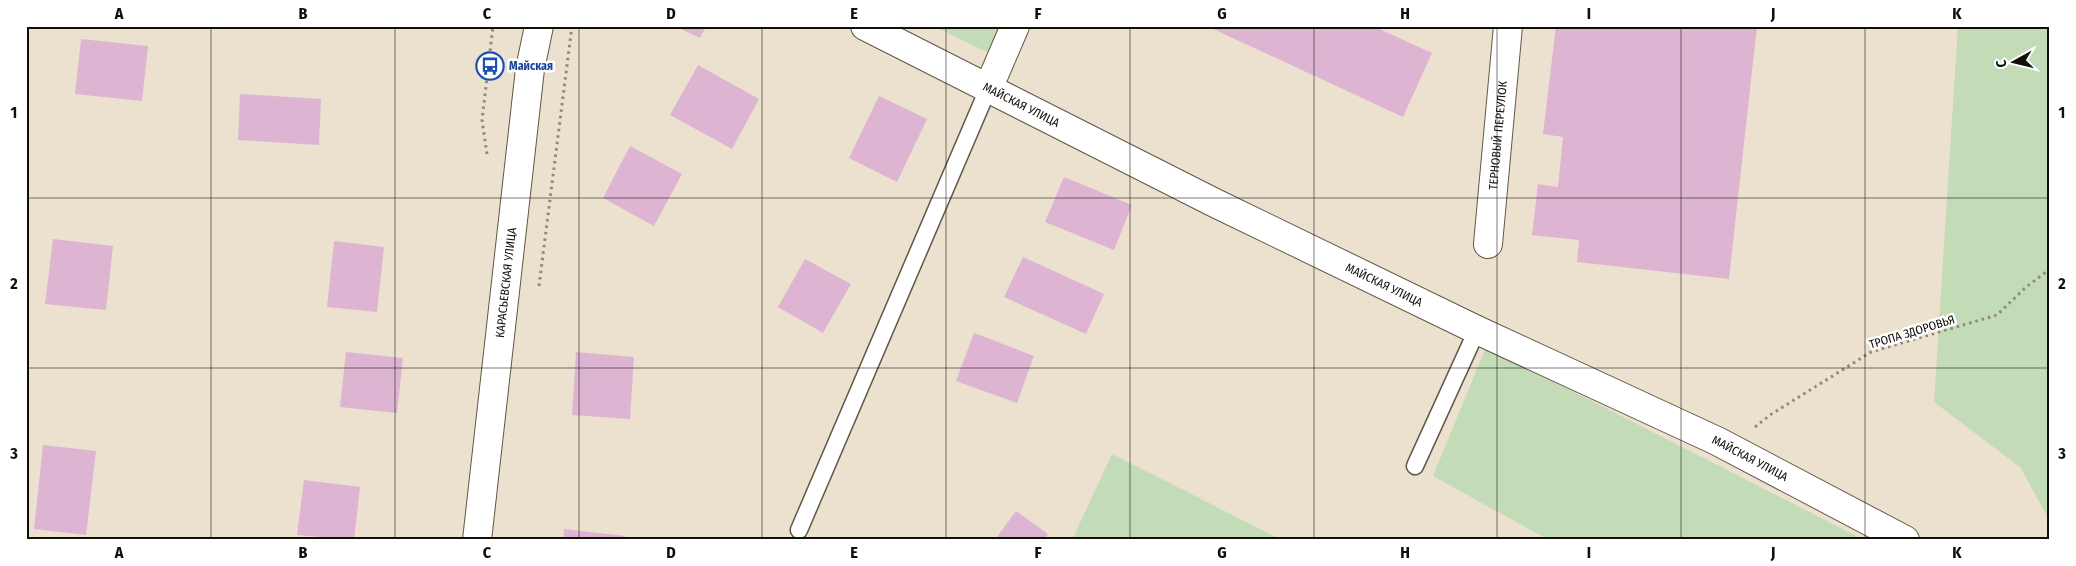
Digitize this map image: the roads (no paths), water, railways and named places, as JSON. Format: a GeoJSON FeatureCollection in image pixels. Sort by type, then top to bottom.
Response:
{"type":"FeatureCollection","features":[{"type":"Feature","properties":{"kind":"street","name":"КАРАСЬЕВСКАЯ УЛИЦА"},"geometry":{"type":"LineString","coordinates":[[476,540],[530,69],[538,26]]}},
{"type":"Feature","properties":{"kind":"street","name":"МАЙСКАЯ УЛИЦА"},"geometry":{"type":"LineString","coordinates":[[865,26],[1215,203],[1477,330],[1730,448],[1904,540]]}},
{"type":"Feature","properties":{"kind":"street"},"geometry":{"type":"LineString","coordinates":[[988,89],[1015,26]]}},
{"type":"Feature","properties":{"kind":"street","name":"ТЕРНОВЫЙ ПЕРЕУЛОК"},"geometry":{"type":"LineString","coordinates":[[1488,244],[1508,26]]}},
{"type":"Feature","properties":{"kind":"lane"},"geometry":{"type":"LineString","coordinates":[[798,530],[988,89]]}},
{"type":"Feature","properties":{"kind":"lane"},"geometry":{"type":"LineString","coordinates":[[1415,466],[1477,330]]}},
{"type":"Feature","properties":{"kind":"place","name":"Майская"},"geometry":{"type":"Point","coordinates":[490,66]}}]}
